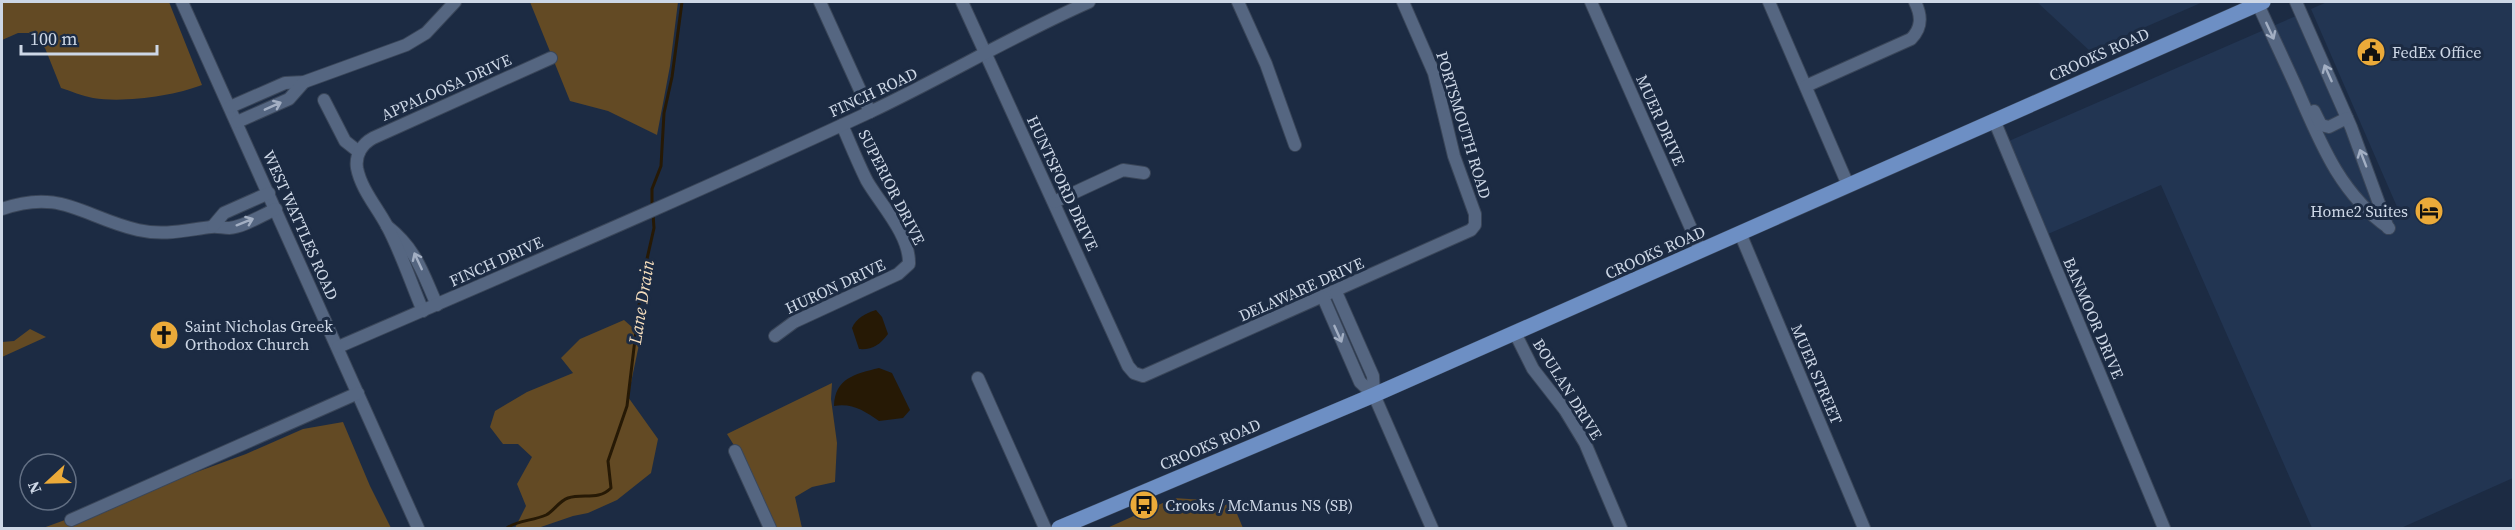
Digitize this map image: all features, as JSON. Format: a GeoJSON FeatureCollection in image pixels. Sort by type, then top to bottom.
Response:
{"type":"FeatureCollection","features":[{"type":"Feature","properties":{"kind":"main road","name":"CROOKS ROAD"},"geometry":{"type":"LineString","coordinates":[[1059,528],[1374,395],[2260,2]]}},
{"type":"Feature","properties":{"kind":"street","name":"WEST WATTLES ROAD"},"geometry":{"type":"LineString","coordinates":[[182,2],[418,528]]}},
{"type":"Feature","properties":{"kind":"street"},"geometry":{"type":"LineString","coordinates":[[230,107],[285,83],[304,82],[373,58],[417,39],[438,22],[454,2]]}},
{"type":"Feature","properties":{"kind":"street"},"geometry":{"type":"LineString","coordinates":[[820,2],[870,112]]}},
{"type":"Feature","properties":{"kind":"street","name":"HUNTSFORD DRIVE"},"geometry":{"type":"LineString","coordinates":[[962,2],[1128,366],[1138,375]]}},
{"type":"Feature","properties":{"kind":"street","name":"FINCH ROAD"},"geometry":{"type":"LineString","coordinates":[[667,204],[870,112],[985,54],[1035,25],[1089,2]]}},
{"type":"Feature","properties":{"kind":"street"},"geometry":{"type":"LineString","coordinates":[[1238,2],[1266,64],[1295,145]]}},
{"type":"Feature","properties":{"kind":"street","name":"PORTSMOUTH ROAD"},"geometry":{"type":"LineString","coordinates":[[1403,2],[1434,73],[1454,156],[1475,214],[1475,225]]}},
{"type":"Feature","properties":{"kind":"street","name":"MUER DRIVE"},"geometry":{"type":"LineString","coordinates":[[1591,2],[1701,251]]}},
{"type":"Feature","properties":{"kind":"street"},"geometry":{"type":"LineString","coordinates":[[1769,2],[1848,184]]}},
{"type":"Feature","properties":{"kind":"street"},"geometry":{"type":"LineString","coordinates":[[1806,86],[1911,39],[1920,26],[1921,16],[1916,2]]}},
{"type":"Feature","properties":{"kind":"street"},"geometry":{"type":"LineString","coordinates":[[2260,2],[2318,140],[2350,193],[2372,217],[2389,228],[2348,118],[2296,2]]}},
{"type":"Feature","properties":{"kind":"street","name":"APPALOOSA DRIVE"},"geometry":{"type":"LineString","coordinates":[[359,152],[365,143],[373,138],[551,58]]}},
{"type":"Feature","properties":{"kind":"street"},"geometry":{"type":"LineString","coordinates":[[237,122],[289,99],[304,82]]}},
{"type":"Feature","properties":{"kind":"street"},"geometry":{"type":"LineString","coordinates":[[2298,92],[2311,105],[2321,125],[2329,127],[2348,118]]}},
{"type":"Feature","properties":{"kind":"street"},"geometry":{"type":"LineString","coordinates":[[324,100],[345,141],[359,152],[358,173],[375,208],[387,226],[423,311]]}},
{"type":"Feature","properties":{"kind":"street","name":"BANMOOR DRIVE"},"geometry":{"type":"LineString","coordinates":[[1994,120],[2164,528]]}},
{"type":"Feature","properties":{"kind":"street","name":"SUPERIOR DRIVE"},"geometry":{"type":"LineString","coordinates":[[842,125],[867,180],[885,204],[907,249],[909,264]]}},
{"type":"Feature","properties":{"kind":"street"},"geometry":{"type":"LineString","coordinates":[[1054,202],[1122,170],[1144,174]]}},
{"type":"Feature","properties":{"kind":"street"},"geometry":{"type":"LineString","coordinates":[[2350,193],[2359,193],[2373,183]]}},
{"type":"Feature","properties":{"kind":"street"},"geometry":{"type":"LineString","coordinates":[[213,226],[224,213],[269,193]]}},
{"type":"Feature","properties":{"kind":"street"},"geometry":{"type":"LineString","coordinates":[[2,209],[29,201],[49,200],[148,232],[182,233],[213,226],[230,228],[276,209]]}},
{"type":"Feature","properties":{"kind":"street","name":"FINCH DRIVE"},"geometry":{"type":"LineString","coordinates":[[338,347],[667,204]]}},
{"type":"Feature","properties":{"kind":"street","name":"DELAWARE DRIVE"},"geometry":{"type":"LineString","coordinates":[[1138,375],[1149,375],[1467,233],[1475,225]]}},
{"type":"Feature","properties":{"kind":"street"},"geometry":{"type":"LineString","coordinates":[[387,226],[400,236],[415,254],[437,305]]}},
{"type":"Feature","properties":{"kind":"street","name":"MUER STREET"},"geometry":{"type":"LineString","coordinates":[[1740,233],[1864,528]]}},
{"type":"Feature","properties":{"kind":"street","name":"HURON DRIVE"},"geometry":{"type":"LineString","coordinates":[[775,336],[794,322],[898,274],[909,264]]}},
{"type":"Feature","properties":{"kind":"street"},"geometry":{"type":"LineString","coordinates":[[1335,292],[1373,376],[1374,395],[1432,528]]}},
{"type":"Feature","properties":{"kind":"street"},"geometry":{"type":"LineString","coordinates":[[1323,297],[1360,382],[1374,395]]}},
{"type":"Feature","properties":{"kind":"street","name":"BOULAN DRIVE"},"geometry":{"type":"LineString","coordinates":[[1515,333],[1528,361],[1565,410],[1585,443],[1621,528]]}},
{"type":"Feature","properties":{"kind":"street"},"geometry":{"type":"LineString","coordinates":[[978,378],[1046,528]]}},
{"type":"Feature","properties":{"kind":"street"},"geometry":{"type":"LineString","coordinates":[[71,520],[358,393]]}},
{"type":"Feature","properties":{"kind":"street"},"geometry":{"type":"LineString","coordinates":[[735,451],[770,528]]}},
{"type":"Feature","properties":{"kind":"shaded area"},"geometry":{"type":"Polygon","coordinates":[[[2,2],[169,2],[202,85],[163,95],[119,100],[93,98],[61,88],[45,48],[29,33],[18,33],[2,40],[2,2]]]}},
{"type":"Feature","properties":{"kind":"shaded area"},"geometry":{"type":"Polygon","coordinates":[[[530,2],[678,2],[670,66],[657,135],[608,111],[570,101],[530,2]]]}},
{"type":"Feature","properties":{"kind":"shaded area"},"geometry":{"type":"Polygon","coordinates":[[[2037,2],[2203,2],[2090,51],[2037,2]]]}},
{"type":"Feature","properties":{"kind":"shaded area"},"geometry":{"type":"Polygon","coordinates":[[[2327,2],[2513,2],[2513,478],[2401,528],[2312,528],[2161,185],[2048,234],[2009,141],[2296,16],[2337,108],[2375,208],[2401,216],[2311,9],[2327,2]]]}},
{"type":"Feature","properties":{"kind":"shaded area"},"geometry":{"type":"Polygon","coordinates":[[[876,310],[882,317],[888,334],[875,346],[859,349],[852,328],[862,316],[876,310]]]}},
{"type":"Feature","properties":{"kind":"shaded area"},"geometry":{"type":"Polygon","coordinates":[[[624,320],[641,335],[628,397],[658,439],[651,473],[617,500],[588,513],[538,528],[515,528],[526,506],[517,484],[532,457],[518,444],[503,444],[490,427],[495,411],[527,392],[573,373],[561,358],[580,339],[624,320]]]}},
{"type":"Feature","properties":{"kind":"shaded area"},"geometry":{"type":"Polygon","coordinates":[[[30,329],[46,337],[2,357],[2,342],[14,341],[30,329]]]}},
{"type":"Feature","properties":{"kind":"shaded area"},"geometry":{"type":"Polygon","coordinates":[[[879,368],[892,373],[910,410],[903,418],[879,421],[853,407],[834,406],[835,397],[842,383],[854,375],[879,368]]]}},
{"type":"Feature","properties":{"kind":"shaded area"},"geometry":{"type":"Polygon","coordinates":[[[832,383],[831,399],[837,443],[835,482],[812,487],[795,497],[802,528],[775,528],[745,463],[727,434],[832,383]]]}},
{"type":"Feature","properties":{"kind":"shaded area"},"geometry":{"type":"Polygon","coordinates":[[[343,422],[370,486],[391,528],[43,528],[246,454],[303,429],[343,422]]]}},
{"type":"Feature","properties":{"kind":"shaded area"},"geometry":{"type":"Polygon","coordinates":[[[1174,498],[1204,500],[1210,512],[1232,502],[1243,528],[1107,528],[1174,498]]]}},
{"type":"Feature","properties":{"kind":"waterway","name":"Lane Drain"},"geometry":{"type":"LineString","coordinates":[[652,208],[652,189],[661,166],[664,113],[672,77],[682,2]]}},
{"type":"Feature","properties":{"kind":"waterway","name":"Lane Drain"},"geometry":{"type":"LineString","coordinates":[[507,528],[515,523],[546,515],[568,498],[596,496],[611,488],[608,461],[627,406],[642,281],[654,228],[653,214]]}},
{"type":"Feature","properties":{"kind":"place","name":"FedEx Office"},"geometry":{"type":"Point","coordinates":[2371,52]}},
{"type":"Feature","properties":{"kind":"place","name":"Home2 Suites"},"geometry":{"type":"Point","coordinates":[2429,211]}},
{"type":"Feature","properties":{"kind":"place","name":"Saint Nicholas Greek Orthodox Church"},"geometry":{"type":"Point","coordinates":[164,335]}},
{"type":"Feature","properties":{"kind":"place","name":"Crooks / McManus NS (SB)"},"geometry":{"type":"Point","coordinates":[1144,505]}}]}
